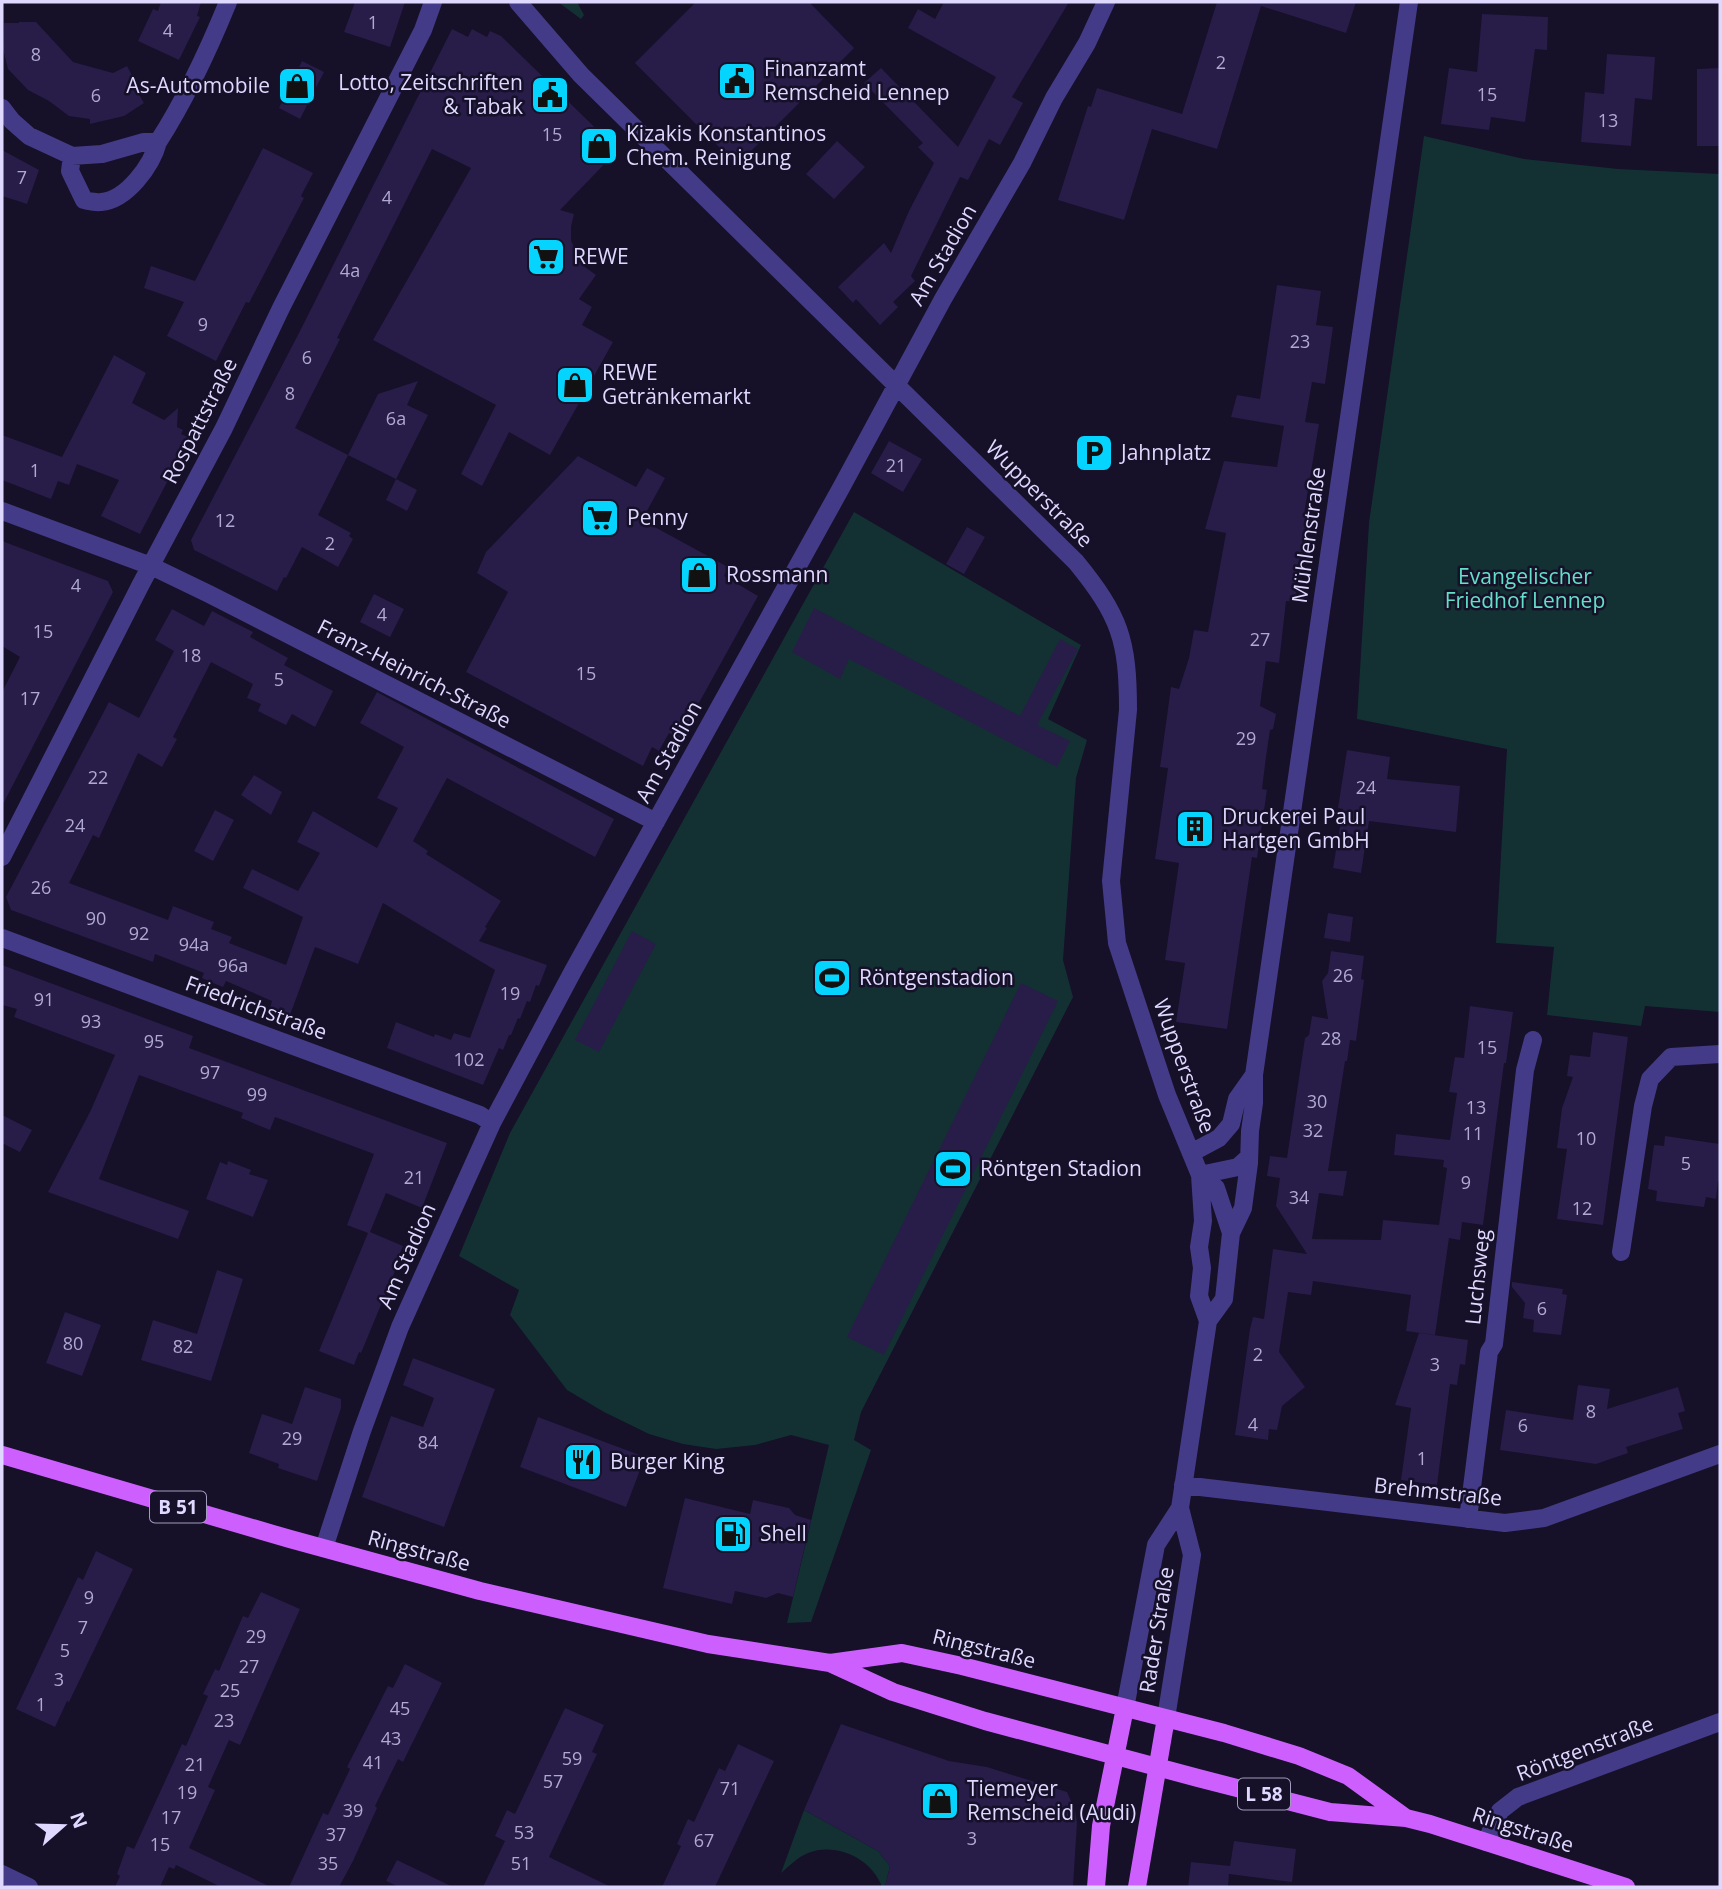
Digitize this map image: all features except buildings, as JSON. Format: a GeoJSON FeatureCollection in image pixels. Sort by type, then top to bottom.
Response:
{"type":"FeatureCollection","features":[{"type":"Feature","properties":{"kind":"main road","name":"Ringstraße"},"geometry":{"type":"LineString","coordinates":[[2,1455],[480,1591],[672,1637],[830,1663],[893,1692],[985,1721],[1330,1812],[1406,1818],[1626,1887]]}},
{"type":"Feature","properties":{"kind":"main road","name":"Ringstraße"},"geometry":{"type":"LineString","coordinates":[[830,1663],[902,1653],[1125,1708]]}},
{"type":"Feature","properties":{"kind":"main road","name":"B 51"},"geometry":{"type":"LineString","coordinates":[[1125,1708],[1166,1718]]}},
{"type":"Feature","properties":{"kind":"main road"},"geometry":{"type":"LineString","coordinates":[[1096,1887],[1101,1826],[1125,1708]]}},
{"type":"Feature","properties":{"kind":"main road","name":"Ringstraße"},"geometry":{"type":"LineString","coordinates":[[1166,1718],[1299,1756],[1348,1776],[1406,1818]]}},
{"type":"Feature","properties":{"kind":"main road"},"geometry":{"type":"LineString","coordinates":[[1137,1887],[1166,1718]]}},
{"type":"Feature","properties":{"kind":"street"},"geometry":{"type":"LineString","coordinates":[[72,156],[70,171],[84,200],[102,202],[117,196],[138,179],[155,156],[158,142],[183,104],[228,2]]}},
{"type":"Feature","properties":{"kind":"street","name":"Rospattstraße"},"geometry":{"type":"LineString","coordinates":[[2,857],[224,428],[281,308],[423,30],[433,2]]}},
{"type":"Feature","properties":{"kind":"street","name":"Wupperstraße"},"geometry":{"type":"LineString","coordinates":[[518,2],[581,75],[1076,562],[1110,607],[1125,652],[1128,710],[1111,881],[1117,943],[1167,1095],[1200,1175]]}},
{"type":"Feature","properties":{"kind":"street","name":"Am Stadion"},"geometry":{"type":"LineString","coordinates":[[324,1548],[362,1431],[400,1327],[492,1123],[943,299],[1022,163],[1054,98],[1087,43],[1106,2]]}},
{"type":"Feature","properties":{"kind":"street","name":"Mühlenstraße"},"geometry":{"type":"LineString","coordinates":[[1231,1233],[1242,1208],[1250,1157],[1254,1074],[1409,2]]}},
{"type":"Feature","properties":{"kind":"street"},"geometry":{"type":"LineString","coordinates":[[2,108],[29,136],[72,156],[102,154],[144,142],[158,142]]}},
{"type":"Feature","properties":{"kind":"street","name":"Franz-Heinrich-Straße"},"geometry":{"type":"LineString","coordinates":[[2,511],[151,566],[656,822]]}},
{"type":"Feature","properties":{"kind":"street","name":"Friedrichstraße"},"geometry":{"type":"LineString","coordinates":[[2,938],[468,1111],[492,1123]]}},
{"type":"Feature","properties":{"kind":"street","name":"Luchsweg"},"geometry":{"type":"LineString","coordinates":[[1468,1520],[1489,1352],[1494,1344],[1525,1070],[1533,1040]]}},
{"type":"Feature","properties":{"kind":"street"},"geometry":{"type":"LineString","coordinates":[[1621,1252],[1643,1106],[1650,1079],[1671,1056],[1720,1054]]}},
{"type":"Feature","properties":{"kind":"street","name":"Mühlenstraße"},"geometry":{"type":"LineString","coordinates":[[1191,1153],[1219,1138],[1231,1124],[1237,1099],[1254,1074]]}},
{"type":"Feature","properties":{"kind":"street"},"geometry":{"type":"LineString","coordinates":[[1200,1175],[1238,1167],[1250,1157]]}},
{"type":"Feature","properties":{"kind":"street","name":"Rader Straße"},"geometry":{"type":"LineString","coordinates":[[1166,1718],[1192,1555],[1180,1508],[1183,1485],[1208,1321],[1224,1299],[1231,1233],[1216,1188],[1200,1175]]}},
{"type":"Feature","properties":{"kind":"street","name":"Rader Straße"},"geometry":{"type":"LineString","coordinates":[[1200,1175],[1203,1221],[1199,1247],[1202,1268],[1199,1296],[1208,1321]]}},
{"type":"Feature","properties":{"kind":"street","name":"Brehmstraße"},"geometry":{"type":"LineString","coordinates":[[1183,1485],[1505,1523],[1544,1518],[1720,1454]]}},
{"type":"Feature","properties":{"kind":"street","name":"Rader Straße"},"geometry":{"type":"LineString","coordinates":[[1125,1708],[1156,1545],[1180,1508]]}},
{"type":"Feature","properties":{"kind":"street","name":"Röntgenstraße"},"geometry":{"type":"LineString","coordinates":[[1486,1842],[1500,1811],[1518,1797],[1720,1722]]}},
{"type":"Feature","properties":{"kind":"street"},"geometry":{"type":"LineString","coordinates":[[2,1874],[29,1887]]}},
{"type":"Feature","properties":{"kind":"green space"},"geometry":{"type":"Polygon","coordinates":[[[558,2],[577,2],[584,15],[581,19],[558,2]]]}},
{"type":"Feature","properties":{"kind":"green space","name":"Evangelischer Friedhof Lennep"},"geometry":{"type":"Polygon","coordinates":[[[1424,136],[1524,159],[1618,169],[1720,174],[1720,1012],[1645,1006],[1641,1026],[1547,1015],[1554,947],[1496,943],[1507,749],[1357,719],[1369,523],[1424,136]]]}},
{"type":"Feature","properties":{"kind":"green space","name":"Röntgenstadion"},"geometry":{"type":"Polygon","coordinates":[[[854,512],[1081,645],[1048,719],[1087,740],[1076,778],[1063,960],[1073,997],[861,1412],[854,1440],[871,1450],[811,1622],[787,1623],[829,1445],[791,1435],[755,1445],[716,1449],[683,1444],[649,1434],[604,1412],[567,1390],[510,1315],[519,1290],[459,1256],[510,1133],[854,512]]]}},
{"type":"Feature","properties":{"kind":"green space"},"geometry":{"type":"Polygon","coordinates":[[[804,1810],[878,1851],[890,1866],[885,1887],[882,1887],[877,1877],[862,1861],[852,1855],[830,1850],[808,1853],[781,1873],[804,1810]]]}},
{"type":"Feature","properties":{"kind":"place","name":"Finanzamt Remscheid Lennep"},"geometry":{"type":"Point","coordinates":[737,81]}},
{"type":"Feature","properties":{"kind":"place","name":"As-Automobile"},"geometry":{"type":"Point","coordinates":[297,86]}},
{"type":"Feature","properties":{"kind":"place","name":"Lotto, Zeitschriften & Tabak"},"geometry":{"type":"Point","coordinates":[550,95]}},
{"type":"Feature","properties":{"kind":"place","name":"Kizakis Konstantinos Chem. Reinigung"},"geometry":{"type":"Point","coordinates":[599,146]}},
{"type":"Feature","properties":{"kind":"place","name":"REWE"},"geometry":{"type":"Point","coordinates":[546,257]}},
{"type":"Feature","properties":{"kind":"place","name":"REWE Getränkemarkt"},"geometry":{"type":"Point","coordinates":[575,385]}},
{"type":"Feature","properties":{"kind":"place","name":"Jahnplatz"},"geometry":{"type":"Point","coordinates":[1094,453]}},
{"type":"Feature","properties":{"kind":"place","name":"Penny"},"geometry":{"type":"Point","coordinates":[600,518]}},
{"type":"Feature","properties":{"kind":"place","name":"Rossmann"},"geometry":{"type":"Point","coordinates":[699,575]}},
{"type":"Feature","properties":{"kind":"place","name":"Druckerei Paul Hartgen GmbH"},"geometry":{"type":"Point","coordinates":[1195,829]}},
{"type":"Feature","properties":{"kind":"place","name":"Röntgenstadion"},"geometry":{"type":"Point","coordinates":[832,978]}},
{"type":"Feature","properties":{"kind":"place","name":"Röntgen Stadion"},"geometry":{"type":"Point","coordinates":[953,1169]}},
{"type":"Feature","properties":{"kind":"place","name":"Burger King"},"geometry":{"type":"Point","coordinates":[583,1462]}},
{"type":"Feature","properties":{"kind":"place","name":"Shell"},"geometry":{"type":"Point","coordinates":[733,1534]}},
{"type":"Feature","properties":{"kind":"place","name":"Tiemeyer Remscheid (Audi)"},"geometry":{"type":"Point","coordinates":[940,1801]}}]}
